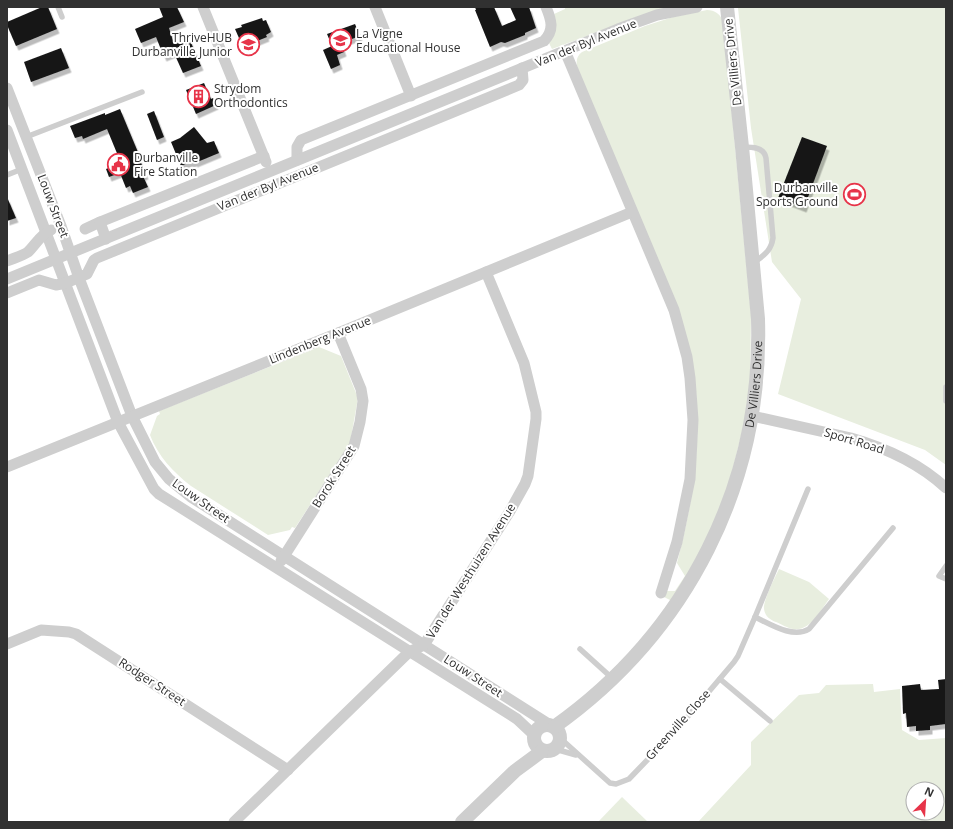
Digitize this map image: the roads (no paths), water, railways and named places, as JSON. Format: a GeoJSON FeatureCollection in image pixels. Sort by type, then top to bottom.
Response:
{"type":"FeatureCollection","features":[{"type":"Feature","properties":{"kind":"street"},"geometry":{"type":"LineString","coordinates":[[203,7],[270,171]]}},
{"type":"Feature","properties":{"kind":"street"},"geometry":{"type":"LineString","coordinates":[[374,7],[411,96]]}},
{"type":"Feature","properties":{"kind":"street","name":"Van der Byl Avenue"},"geometry":{"type":"LineString","coordinates":[[297,160],[297,147],[301,140],[541,43],[551,32],[551,20],[546,7]]}},
{"type":"Feature","properties":{"kind":"street","name":"Van der Byl Avenue"},"geometry":{"type":"LineString","coordinates":[[7,279],[618,29],[656,15],[697,7]]}},
{"type":"Feature","properties":{"kind":"street","name":"De Villiers Drive"},"geometry":{"type":"LineString","coordinates":[[462,822],[633,657],[666,618],[704,558],[736,484],[752,416],[757,382],[759,340],[742,147],[727,7]]}},
{"type":"Feature","properties":{"kind":"street"},"geometry":{"type":"LineString","coordinates":[[565,51],[606,145],[632,212],[674,310],[687,357],[692,399],[693,441],[687,498],[677,542],[661,593]]}},
{"type":"Feature","properties":{"kind":"street","name":"Van der Byl Avenue"},"geometry":{"type":"LineString","coordinates":[[7,293],[39,280],[56,285],[79,278],[87,274],[94,260],[97,258],[519,85],[523,80],[522,68]]}},
{"type":"Feature","properties":{"kind":"street","name":"Louw Street"},"geometry":{"type":"LineString","coordinates":[[7,88],[10,104],[26,137],[61,226],[79,278],[132,416],[150,453],[162,471],[172,482],[187,494],[424,645],[549,738]]}},
{"type":"Feature","properties":{"kind":"street","name":"Louw Street"},"geometry":{"type":"LineString","coordinates":[[7,130],[118,422],[156,492],[549,738]]}},
{"type":"Feature","properties":{"kind":"street"},"geometry":{"type":"LineString","coordinates":[[85,229],[264,156]]}},
{"type":"Feature","properties":{"kind":"street","name":"Lindenberg Avenue"},"geometry":{"type":"LineString","coordinates":[[7,467],[632,212]]}},
{"type":"Feature","properties":{"kind":"street"},"geometry":{"type":"LineString","coordinates":[[100,222],[106,239]]}},
{"type":"Feature","properties":{"kind":"street"},"geometry":{"type":"LineString","coordinates":[[7,261],[26,253],[46,232],[61,226]]}},
{"type":"Feature","properties":{"kind":"street","name":"Van der Westhuizen Avenue"},"geometry":{"type":"LineString","coordinates":[[234,822],[410,652],[424,645],[510,511],[525,484],[528,476],[536,412],[524,363],[486,272]]}},
{"type":"Feature","properties":{"kind":"street","name":"Borok Street"},"geometry":{"type":"LineString","coordinates":[[276,568],[354,446],[356,440],[363,401],[361,389],[338,333]]}},
{"type":"Feature","properties":{"kind":"street","name":"Sport Road"},"geometry":{"type":"LineString","coordinates":[[752,416],[852,438],[878,446],[914,464],[946,488]]}},
{"type":"Feature","properties":{"kind":"street","name":"Rodger Street"},"geometry":{"type":"LineString","coordinates":[[7,644],[41,630],[76,634],[288,770]]}},
{"type":"Feature","properties":{"kind":"lane"},"geometry":{"type":"LineString","coordinates":[[58,7],[62,17]]}},
{"type":"Feature","properties":{"kind":"lane"},"geometry":{"type":"LineString","coordinates":[[26,137],[142,92]]}},
{"type":"Feature","properties":{"kind":"lane"},"geometry":{"type":"LineString","coordinates":[[742,147],[762,150],[765,153],[774,238],[768,252],[753,263]]}},
{"type":"Feature","properties":{"kind":"lane"},"geometry":{"type":"LineString","coordinates":[[7,175],[22,169]]}},
{"type":"Feature","properties":{"kind":"lane"},"geometry":{"type":"LineString","coordinates":[[946,388],[946,401]]}},
{"type":"Feature","properties":{"kind":"lane","name":"Greenville Close"},"geometry":{"type":"LineString","coordinates":[[549,738],[578,756],[610,783],[616,784],[629,779],[678,728],[738,656],[808,489]]}},
{"type":"Feature","properties":{"kind":"lane"},"geometry":{"type":"LineString","coordinates":[[755,617],[790,631],[801,632],[809,629],[893,528]]}},
{"type":"Feature","properties":{"kind":"lane"},"geometry":{"type":"LineString","coordinates":[[946,566],[939,576],[946,580]]}},
{"type":"Feature","properties":{"kind":"lane"},"geometry":{"type":"LineString","coordinates":[[580,649],[612,678]]}},
{"type":"Feature","properties":{"kind":"lane"},"geometry":{"type":"LineString","coordinates":[[720,679],[770,721]]}},
{"type":"Feature","properties":{"kind":"lane","name":"Greenville Close"},"geometry":{"type":"LineString","coordinates":[[549,738],[578,756]]}},
{"type":"Feature","properties":{"kind":"place","name":"La Vigne Educational House"},"geometry":{"type":"Point","coordinates":[340,41]}},
{"type":"Feature","properties":{"kind":"place","name":"ThriveHUB Durbanville Junior"},"geometry":{"type":"Point","coordinates":[248,45]}},
{"type":"Feature","properties":{"kind":"place","name":"Strydom Orthodontics"},"geometry":{"type":"Point","coordinates":[199,96]}},
{"type":"Feature","properties":{"kind":"place","name":"Durbanville Fire Station"},"geometry":{"type":"Point","coordinates":[119,165]}},
{"type":"Feature","properties":{"kind":"place","name":"Durbanville Sports Ground"},"geometry":{"type":"Point","coordinates":[854,195]}}]}
